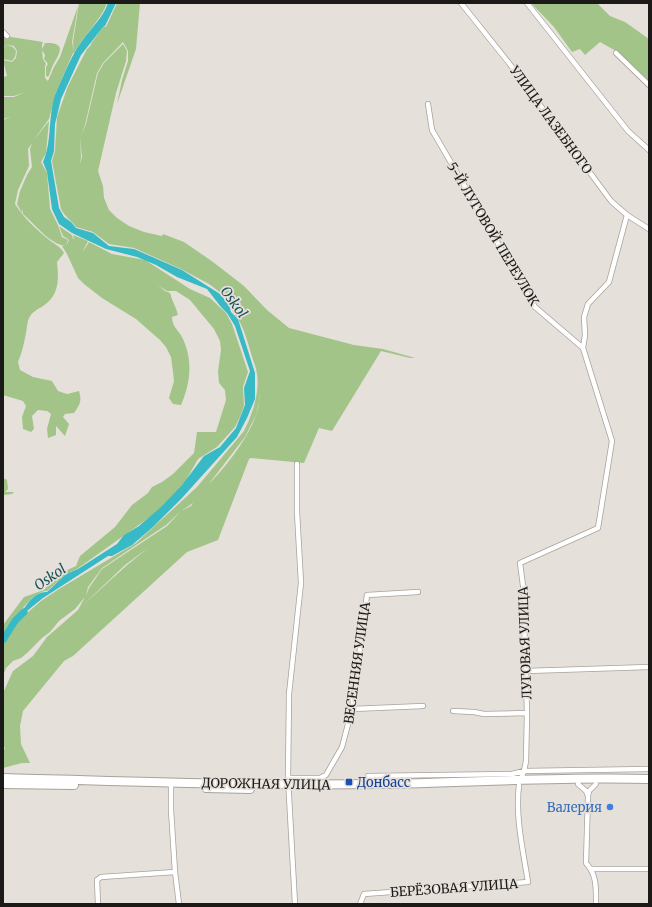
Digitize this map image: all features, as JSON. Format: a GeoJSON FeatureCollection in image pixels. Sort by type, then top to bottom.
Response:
{"type":"FeatureCollection","features":[{"type":"Feature","properties":{"kind":"main road","name":"ДОРОЖНАЯ УЛИЦА"},"geometry":{"type":"LineString","coordinates":[[522,778],[578,784],[649,784]]}},
{"type":"Feature","properties":{"kind":"main road","name":"ДОРОЖНАЯ УЛИЦА"},"geometry":{"type":"LineString","coordinates":[[3,781],[171,785],[378,784],[522,778],[649,779]]}},
{"type":"Feature","properties":{"kind":"street","name":"УЛИЦА ЛАЗЕБНОГО"},"geometry":{"type":"LineString","coordinates":[[462,3],[509,63],[611,201],[627,215],[649,229]]}},
{"type":"Feature","properties":{"kind":"street"},"geometry":{"type":"LineString","coordinates":[[527,3],[628,131],[649,150]]}},
{"type":"Feature","properties":{"kind":"street"},"geometry":{"type":"LineString","coordinates":[[616,53],[649,85]]}},
{"type":"Feature","properties":{"kind":"street","name":"5-Й ЛУГОВОЙ ПЕРЕУЛОК"},"geometry":{"type":"LineString","coordinates":[[428,104],[432,130],[535,307],[582,348]]}},
{"type":"Feature","properties":{"kind":"street","name":"ЛУГОВАЯ УЛИЦА"},"geometry":{"type":"LineString","coordinates":[[522,778],[526,761],[527,713],[524,617],[525,601],[520,563],[598,528],[612,441],[582,348],[585,335],[584,317],[588,304],[610,282],[627,215]]}},
{"type":"Feature","properties":{"kind":"street"},"geometry":{"type":"LineString","coordinates":[[295,904],[288,784],[289,694],[301,583],[297,512],[297,464]]}},
{"type":"Feature","properties":{"kind":"street","name":"ВЕСЕННЯЯ УЛИЦА"},"geometry":{"type":"LineString","coordinates":[[288,784],[320,778],[326,775],[342,748],[352,709],[367,595],[418,592]]}},
{"type":"Feature","properties":{"kind":"street"},"geometry":{"type":"LineString","coordinates":[[526,671],[649,667]]}},
{"type":"Feature","properties":{"kind":"street"},"geometry":{"type":"LineString","coordinates":[[352,709],[423,706]]}},
{"type":"Feature","properties":{"kind":"street"},"geometry":{"type":"LineString","coordinates":[[453,711],[484,714],[527,713]]}},
{"type":"Feature","properties":{"kind":"street","name":"ДОРОЖНАЯ УЛИЦА"},"geometry":{"type":"LineString","coordinates":[[368,776],[512,774],[522,778],[649,769]]}},
{"type":"Feature","properties":{"kind":"street","name":"БЕРЁЗОВАЯ УЛИЦА"},"geometry":{"type":"LineString","coordinates":[[360,904],[364,894],[528,882],[517,798],[522,778]]}},
{"type":"Feature","properties":{"kind":"street"},"geometry":{"type":"LineString","coordinates":[[578,784],[586,791],[588,796]]}},
{"type":"Feature","properties":{"kind":"street"},"geometry":{"type":"LineString","coordinates":[[596,784],[589,790],[588,796],[586,863],[591,869],[596,882],[596,904]]}},
{"type":"Feature","properties":{"kind":"street"},"geometry":{"type":"LineString","coordinates":[[171,785],[175,872],[179,904]]}},
{"type":"Feature","properties":{"kind":"street"},"geometry":{"type":"LineString","coordinates":[[591,869],[649,869]]}},
{"type":"Feature","properties":{"kind":"street"},"geometry":{"type":"LineString","coordinates":[[98,904],[96,885],[97,880],[101,876],[175,872]]}},
{"type":"Feature","properties":{"kind":"green space"},"geometry":{"type":"Polygon","coordinates":[[[79,3],[107,3],[101,15],[74,53],[73,53],[56,92],[49,119],[33,141],[49,121],[46,153],[41,162],[47,173],[50,209],[62,237],[68,240],[66,246],[54,242],[48,238],[23,214],[22,208],[22,213],[17,204],[20,191],[32,167],[30,149],[32,143],[28,149],[29,166],[18,190],[15,204],[22,214],[30,223],[64,253],[57,262],[58,281],[55,292],[48,302],[33,312],[29,318],[23,348],[18,362],[20,370],[33,377],[52,381],[58,391],[67,394],[79,391],[80,402],[78,407],[74,413],[65,414],[63,417],[69,424],[65,436],[56,426],[56,435],[48,438],[47,429],[51,414],[47,411],[38,410],[32,416],[34,429],[31,432],[23,429],[22,417],[26,406],[23,401],[3,395],[3,120],[10,117],[3,119],[3,97],[14,97],[25,92],[14,96],[3,96],[3,77],[7,76],[3,60],[12,62],[16,58],[17,51],[14,46],[6,45],[3,48],[3,30],[11,37],[43,42],[42,49],[45,43],[57,44],[59,46],[60,49],[58,56],[48,77],[46,76],[46,67],[48,64],[44,59],[45,55],[42,50],[43,59],[46,64],[45,78],[48,81],[60,57],[78,6],[72,42],[74,52],[73,42],[79,3]]]}},
{"type":"Feature","properties":{"kind":"green space"},"geometry":{"type":"Polygon","coordinates":[[[117,3],[140,3],[136,49],[117,104],[128,61],[128,51],[123,42],[103,63],[97,73],[85,125],[80,138],[86,124],[98,73],[104,63],[123,44],[127,51],[126,61],[116,93],[98,171],[103,186],[104,198],[109,210],[117,218],[129,226],[144,232],[162,236],[163,234],[184,242],[244,286],[267,310],[289,328],[354,345],[383,349],[415,358],[381,351],[332,431],[319,428],[304,463],[249,459],[218,540],[187,552],[73,656],[64,661],[23,711],[20,726],[21,744],[30,763],[22,763],[3,768],[3,750],[5,749],[3,744],[3,693],[13,671],[33,656],[47,637],[78,610],[85,597],[75,609],[59,621],[50,632],[27,653],[21,658],[13,661],[6,668],[3,676],[3,644],[14,626],[41,601],[136,543],[197,487],[244,431],[250,418],[257,389],[258,381],[256,371],[247,340],[241,324],[232,311],[241,317],[232,310],[225,296],[209,284],[181,269],[134,248],[109,244],[93,232],[76,227],[61,209],[52,161],[55,151],[57,117],[68,86],[87,49],[103,27],[106,27],[117,3]],[[80,138],[80,164],[82,157],[80,138]],[[256,415],[245,437],[208,485],[225,467],[250,430],[256,415]],[[181,511],[166,525],[102,568],[88,587],[86,596],[89,588],[102,569],[167,526],[181,511]],[[148,548],[125,565],[82,606],[148,548]]]}},
{"type":"Feature","properties":{"kind":"green space"},"geometry":{"type":"Polygon","coordinates":[[[531,3],[597,3],[610,16],[625,22],[649,39],[649,81],[616,51],[600,42],[585,55],[580,49],[572,52],[554,27],[531,3]]]}},
{"type":"Feature","properties":{"kind":"green space"},"geometry":{"type":"Polygon","coordinates":[[[6,45],[13,47],[16,51],[15,57],[12,61],[3,59],[3,49],[6,45]]]}},
{"type":"Feature","properties":{"kind":"green space"},"geometry":{"type":"Polygon","coordinates":[[[59,226],[72,235],[73,239],[73,235],[88,241],[82,253],[89,242],[112,254],[145,260],[190,289],[210,298],[226,313],[232,324],[248,372],[243,387],[244,406],[235,427],[217,447],[198,459],[185,482],[157,512],[77,569],[66,574],[47,591],[41,592],[34,596],[22,609],[3,637],[3,625],[24,597],[44,590],[52,580],[63,572],[76,566],[80,556],[115,527],[132,505],[148,493],[152,487],[173,474],[194,453],[197,432],[216,432],[226,400],[225,390],[219,383],[218,371],[221,350],[220,341],[214,329],[190,300],[176,291],[167,291],[157,284],[166,291],[170,293],[178,315],[172,317],[173,323],[186,345],[188,354],[189,379],[181,405],[173,404],[169,398],[174,381],[171,357],[166,347],[136,319],[102,298],[78,278],[62,246],[66,246],[69,240],[63,236],[59,226]]]}},
{"type":"Feature","properties":{"kind":"green space"},"geometry":{"type":"Polygon","coordinates":[[[3,478],[7,480],[8,489],[5,492],[14,492],[12,494],[3,495],[3,478]]]}},
{"type":"Feature","properties":{"kind":"water"},"geometry":{"type":"Polygon","coordinates":[[[108,3],[116,3],[105,26],[81,55],[61,99],[55,124],[54,151],[51,161],[59,208],[64,217],[76,228],[93,233],[109,246],[134,249],[182,270],[220,294],[229,305],[231,312],[238,319],[255,373],[255,399],[237,437],[182,498],[153,527],[132,545],[112,556],[108,556],[43,598],[17,619],[33,597],[42,592],[47,592],[66,574],[78,569],[117,544],[124,535],[139,526],[161,507],[182,485],[204,456],[220,447],[236,428],[245,405],[244,388],[250,371],[235,326],[227,313],[207,289],[177,277],[156,265],[137,257],[106,249],[72,233],[59,224],[52,209],[47,172],[43,162],[48,145],[54,99],[65,71],[78,46],[100,18],[108,3]]]}},
{"type":"Feature","properties":{"kind":"waterway","name":"Oskol"},"geometry":{"type":"LineString","coordinates":[[3,640],[15,621],[24,612]]}},
{"type":"Feature","properties":{"kind":"place","name":"Донбасс"},"geometry":{"type":"Point","coordinates":[349,782]}},
{"type":"Feature","properties":{"kind":"place","name":"Валерия"},"geometry":{"type":"Point","coordinates":[610,807]}}]}
